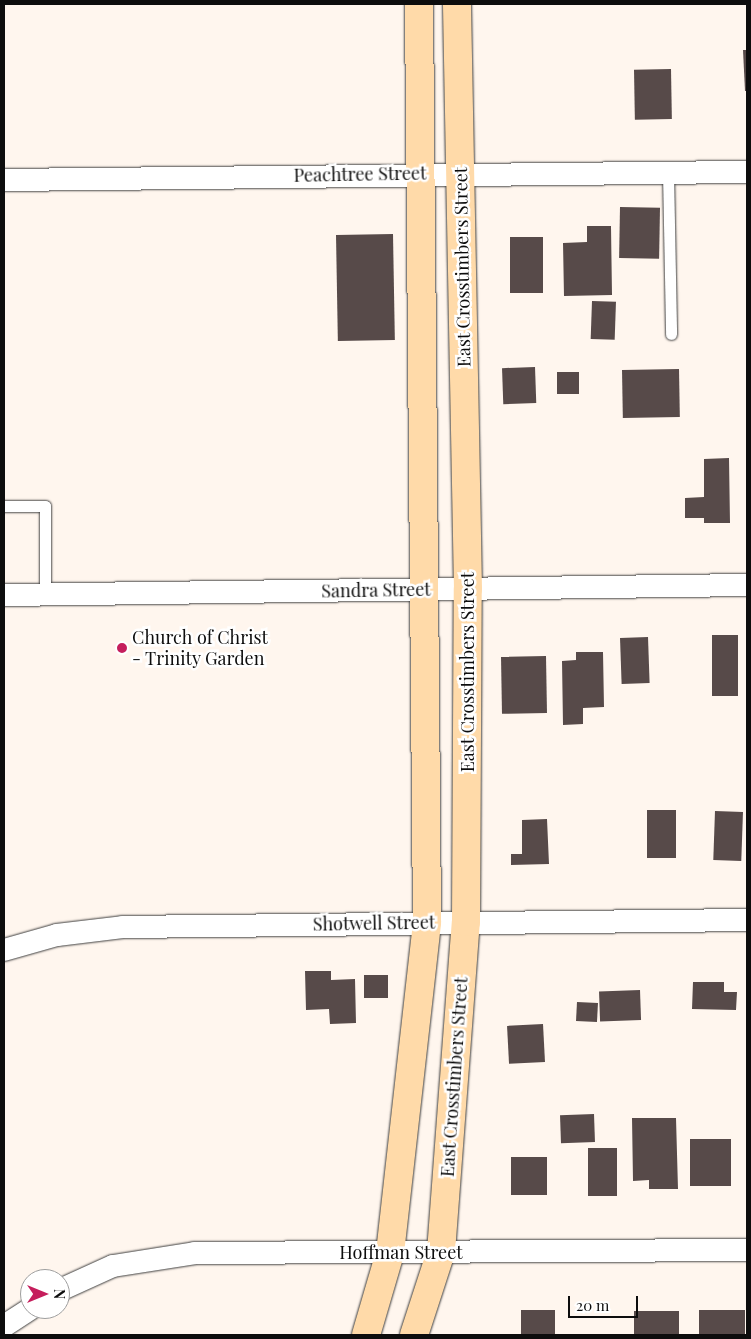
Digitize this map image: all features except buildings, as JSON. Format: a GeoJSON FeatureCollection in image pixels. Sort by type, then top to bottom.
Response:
{"type":"FeatureCollection","features":[{"type":"Feature","properties":{"kind":"main road"},"geometry":{"type":"LineString","coordinates":[[366,1335],[390,1252],[427,922],[419,4]]}},
{"type":"Feature","properties":{"kind":"main road","name":"East Crosstimbers Street"},"geometry":{"type":"LineString","coordinates":[[414,1335],[441,1252],[466,922],[468,589],[457,4]]}},
{"type":"Feature","properties":{"kind":"street","name":"Peachtree Street"},"geometry":{"type":"LineString","coordinates":[[4,180],[421,173],[747,172]]}},
{"type":"Feature","properties":{"kind":"street","name":"Sandra Street"},"geometry":{"type":"LineString","coordinates":[[4,595],[747,585]]}},
{"type":"Feature","properties":{"kind":"street","name":"Shotwell Street"},"geometry":{"type":"LineString","coordinates":[[4,950],[57,935],[123,927],[427,922],[747,920]]}},
{"type":"Feature","properties":{"kind":"street","name":"Hoffman Street"},"geometry":{"type":"LineString","coordinates":[[70,1285],[113,1266],[195,1253],[747,1250]]}},
{"type":"Feature","properties":{"kind":"street"},"geometry":{"type":"LineString","coordinates":[[4,1326],[20,1315]]}},
{"type":"Feature","properties":{"kind":"lane"},"geometry":{"type":"LineString","coordinates":[[668,172],[670,334]]}},
{"type":"Feature","properties":{"kind":"lane"},"geometry":{"type":"LineString","coordinates":[[4,506],[45,506],[45,595]]}},
{"type":"Feature","properties":{"kind":"place","name":"Church of Christ - Trinity Garden"},"geometry":{"type":"Point","coordinates":[122,648]}}]}
